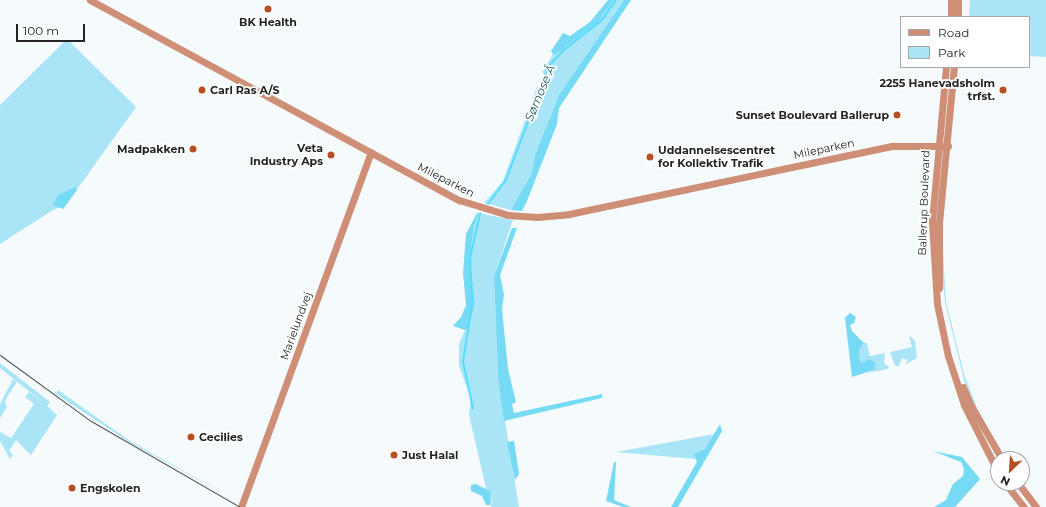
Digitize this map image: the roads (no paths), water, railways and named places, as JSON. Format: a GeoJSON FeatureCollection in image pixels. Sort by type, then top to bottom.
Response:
{"type":"FeatureCollection","features":[{"type":"Feature","properties":{"kind":"street","name":"Mileparken"},"geometry":{"type":"LineString","coordinates":[[90,0],[471,205],[508,215],[537,217],[569,214],[876,149],[906,145],[948,146]]}},
{"type":"Feature","properties":{"kind":"street"},"geometry":{"type":"LineString","coordinates":[[951,0],[951,16]]}},
{"type":"Feature","properties":{"kind":"street"},"geometry":{"type":"LineString","coordinates":[[958,0],[958,16]]}},
{"type":"Feature","properties":{"kind":"street","name":"Ballerup Boulevard"},"geometry":{"type":"LineString","coordinates":[[946,68],[938,146],[932,252],[941,328],[964,405],[990,456]]}},
{"type":"Feature","properties":{"kind":"street","name":"Ballerup Boulevard"},"geometry":{"type":"LineString","coordinates":[[954,68],[948,146],[939,222],[939,286],[945,327],[961,384],[971,406],[997,451]]}},
{"type":"Feature","properties":{"kind":"street","name":"Marielundvej"},"geometry":{"type":"LineString","coordinates":[[241,507],[371,152]]}},
{"type":"Feature","properties":{"kind":"street"},"geometry":{"type":"LineString","coordinates":[[1011,491],[1024,507]]}},
{"type":"Feature","properties":{"kind":"street"},"geometry":{"type":"LineString","coordinates":[[1024,491],[1036,507]]}},
{"type":"Feature","properties":{"kind":"waterway","name":"Sømose Å"},"geometry":{"type":"LineString","coordinates":[[488,204],[506,180],[549,66],[564,50],[602,20],[616,0]]}},
{"type":"Feature","properties":{"kind":"waterway","name":"Sømose Å"},"geometry":{"type":"LineString","coordinates":[[473,409],[463,362],[472,305],[470,258],[480,214]]}},
{"type":"Feature","properties":{"kind":"tram line"},"geometry":{"type":"LineString","coordinates":[[0,355],[91,421],[240,507]]}},
{"type":"Feature","properties":{"kind":"place","name":"BK Health"},"geometry":{"type":"Point","coordinates":[268,9]}},
{"type":"Feature","properties":{"kind":"place","name":"Carl Ras A/S"},"geometry":{"type":"Point","coordinates":[202,90]}},
{"type":"Feature","properties":{"kind":"place","name":"2255 Hanevadsholm trfst."},"geometry":{"type":"Point","coordinates":[1003,90]}},
{"type":"Feature","properties":{"kind":"place","name":"Sunset Boulevard Ballerup"},"geometry":{"type":"Point","coordinates":[897,115]}},
{"type":"Feature","properties":{"kind":"place","name":"Madpakken"},"geometry":{"type":"Point","coordinates":[193,149]}},
{"type":"Feature","properties":{"kind":"place","name":"Veta Industry Aps"},"geometry":{"type":"Point","coordinates":[331,155]}},
{"type":"Feature","properties":{"kind":"place","name":"Uddannelsescentret for Kollektiv Trafik"},"geometry":{"type":"Point","coordinates":[650,157]}},
{"type":"Feature","properties":{"kind":"place","name":"Cecilies"},"geometry":{"type":"Point","coordinates":[191,437]}},
{"type":"Feature","properties":{"kind":"place","name":"Just Halal"},"geometry":{"type":"Point","coordinates":[394,455]}},
{"type":"Feature","properties":{"kind":"place","name":"Engskolen"},"geometry":{"type":"Point","coordinates":[72,488]}}]}
